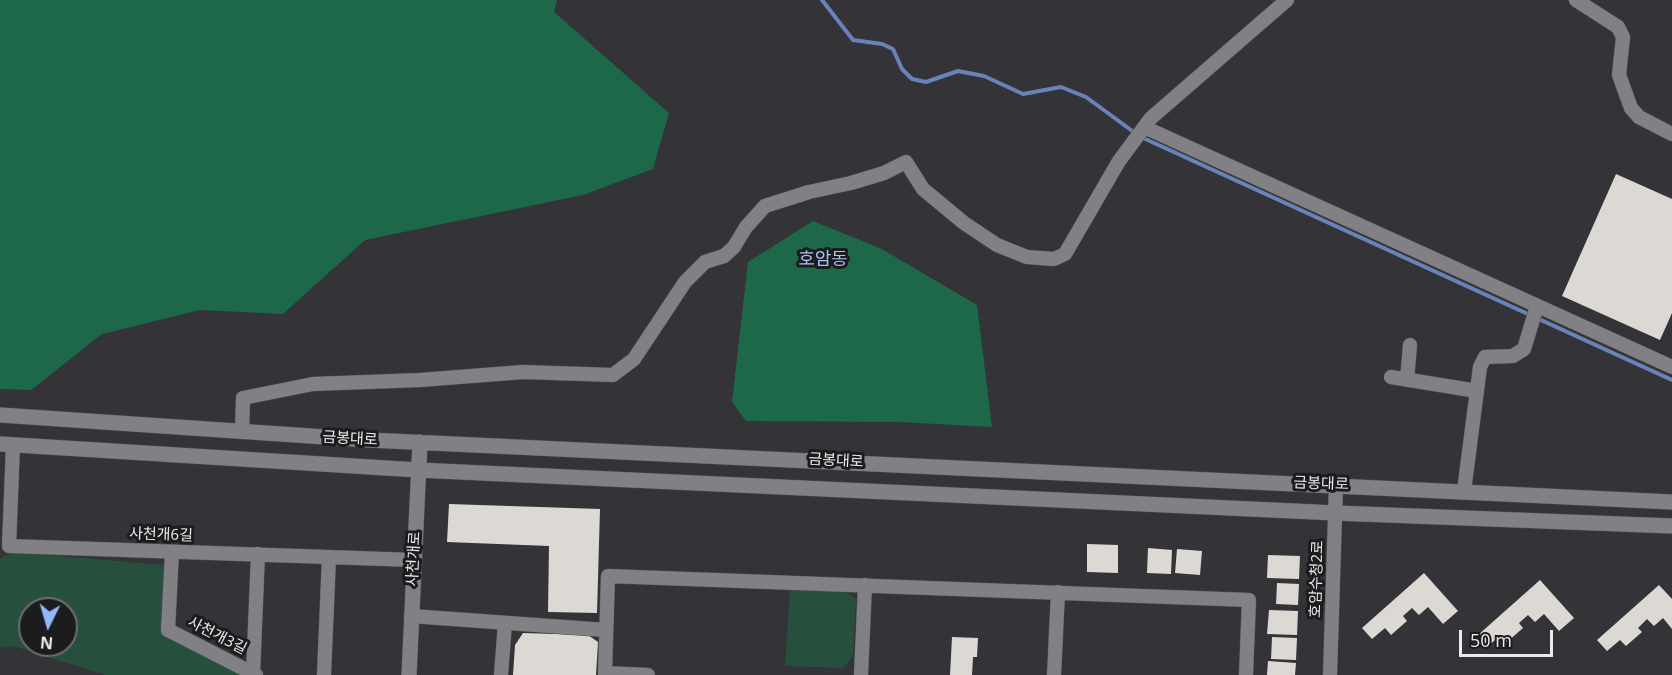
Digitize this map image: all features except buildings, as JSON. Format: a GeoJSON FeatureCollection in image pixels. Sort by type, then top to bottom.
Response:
{"type":"FeatureCollection","features":[{"type":"Feature","properties":{"kind":"street"},"geometry":{"type":"LineString","coordinates":[[242,432],[243,399],[313,384],[420,381],[523,372],[613,375],[634,359],[685,282],[705,262],[724,256],[734,247],[746,227],[765,206],[884,173],[906,162],[923,189],[964,223],[997,245],[1027,257],[1054,259],[1065,254],[1131,143],[1151,118],[1287,0]]}},
{"type":"Feature","properties":{"kind":"street"},"geometry":{"type":"LineString","coordinates":[[1576,0],[1618,27],[1623,37],[1619,75],[1631,108],[1639,117],[1672,134]]}},
{"type":"Feature","properties":{"kind":"street"},"geometry":{"type":"LineString","coordinates":[[1144,127],[1672,367]]}},
{"type":"Feature","properties":{"kind":"street"},"geometry":{"type":"LineString","coordinates":[[1464,491],[1480,367],[1485,357],[1513,356],[1524,349],[1537,306]]}},
{"type":"Feature","properties":{"kind":"street"},"geometry":{"type":"LineString","coordinates":[[1407,380],[1410,345]]}},
{"type":"Feature","properties":{"kind":"street"},"geometry":{"type":"LineString","coordinates":[[1391,377],[1477,390]]}},
{"type":"Feature","properties":{"kind":"street","name":"금봉대로"},"geometry":{"type":"LineString","coordinates":[[0,415],[420,442],[1336,484],[1672,502]]}},
{"type":"Feature","properties":{"kind":"street","name":"사천개로"},"geometry":{"type":"LineString","coordinates":[[408,675],[420,442]]}},
{"type":"Feature","properties":{"kind":"street","name":"금봉대로"},"geometry":{"type":"LineString","coordinates":[[6,445],[418,470],[1335,513],[1672,526]]}},
{"type":"Feature","properties":{"kind":"street","name":"사천개6길"},"geometry":{"type":"LineString","coordinates":[[6,445],[9,546],[414,560]]}},
{"type":"Feature","properties":{"kind":"street","name":"호암수청2로"},"geometry":{"type":"LineString","coordinates":[[1330,675],[1336,484]]}},
{"type":"Feature","properties":{"kind":"street","name":"사천개3길"},"geometry":{"type":"LineString","coordinates":[[172,552],[168,630],[254,674]]}},
{"type":"Feature","properties":{"kind":"street"},"geometry":{"type":"LineString","coordinates":[[254,674],[258,554]]}},
{"type":"Feature","properties":{"kind":"street"},"geometry":{"type":"LineString","coordinates":[[324,675],[329,557]]}},
{"type":"Feature","properties":{"kind":"street"},"geometry":{"type":"LineString","coordinates":[[648,675],[605,674],[608,576],[1249,600],[1246,675]]}},
{"type":"Feature","properties":{"kind":"street"},"geometry":{"type":"LineString","coordinates":[[861,675],[865,585]]}},
{"type":"Feature","properties":{"kind":"street"},"geometry":{"type":"LineString","coordinates":[[1054,675],[1058,592]]}},
{"type":"Feature","properties":{"kind":"street"},"geometry":{"type":"LineString","coordinates":[[411,616],[606,630]]}},
{"type":"Feature","properties":{"kind":"street"},"geometry":{"type":"LineString","coordinates":[[501,675],[506,623]]}},
{"type":"Feature","properties":{"kind":"green space"},"geometry":{"type":"Polygon","coordinates":[[[0,0],[557,0],[554,12],[669,113],[653,169],[583,195],[365,240],[283,314],[200,310],[102,334],[31,390],[0,389],[0,0]]]}},
{"type":"Feature","properties":{"kind":"green space"},"geometry":{"type":"Polygon","coordinates":[[[813,221],[882,249],[977,305],[992,427],[899,422],[746,421],[732,402],[748,262],[813,221]]]}},
{"type":"Feature","properties":{"kind":"green space"},"geometry":{"type":"Polygon","coordinates":[[[12,552],[164,565],[165,632],[246,675],[105,675],[48,657],[78,657],[78,597],[18,597],[18,648],[0,648],[0,559],[12,552]]]}},
{"type":"Feature","properties":{"kind":"green space"},"geometry":{"type":"Polygon","coordinates":[[[790,590],[845,591],[856,600],[853,656],[843,668],[785,666],[790,590]]]}},
{"type":"Feature","properties":{"kind":"waterway"},"geometry":{"type":"LineString","coordinates":[[822,0],[853,40],[882,44],[893,49],[902,69],[912,79],[926,82],[958,71],[984,76],[1023,94],[1061,87],[1086,97],[1135,133]]}},
{"type":"Feature","properties":{"kind":"waterway"},"geometry":{"type":"LineString","coordinates":[[1141,137],[1672,380]]}},
{"type":"Feature","properties":{"kind":"district","name":"호암동"},"geometry":{"type":"Point","coordinates":[823,260]}}]}
